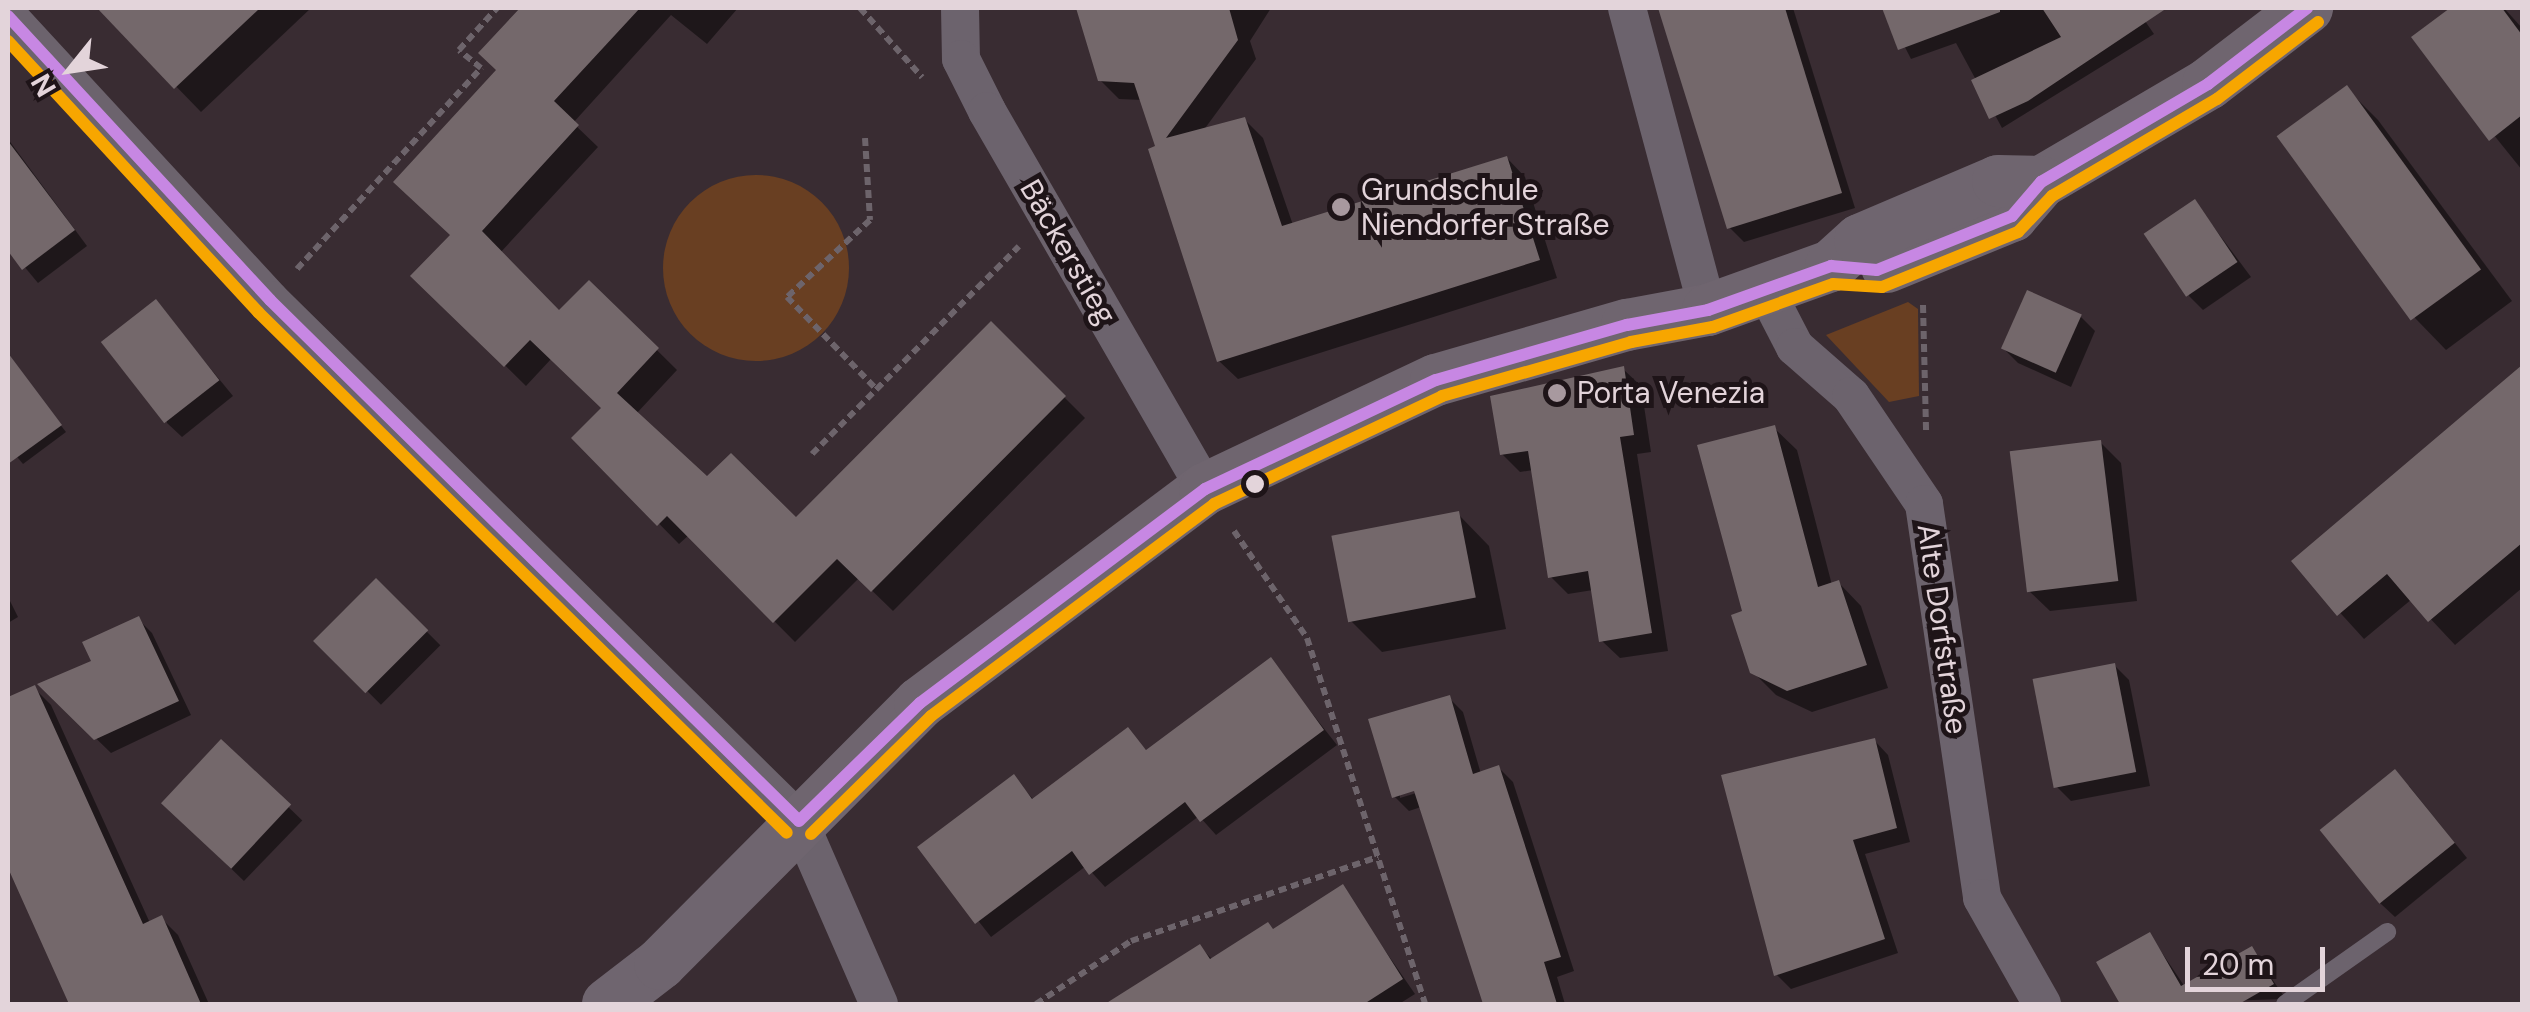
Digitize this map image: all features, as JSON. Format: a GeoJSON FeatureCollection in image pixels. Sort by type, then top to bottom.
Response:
{"type":"FeatureCollection","features":[{"type":"Feature","properties":{"kind":"main road"},"geometry":{"type":"LineString","coordinates":[[1831,266],[1877,270],[2012,216],[2042,182],[2208,84],[2307,8]]}},
{"type":"Feature","properties":{"kind":"main road"},"geometry":{"type":"LineString","coordinates":[[608,1004],[660,964],[798,820],[920,703],[1205,488],[1436,380],[1627,324],[1708,310],[1831,266],[1860,240],[1998,180],[2042,182]]}},
{"type":"Feature","properties":{"kind":"street","name":"Bäckerstieg"},"geometry":{"type":"LineString","coordinates":[[960,8],[961,59],[1205,488]]}},
{"type":"Feature","properties":{"kind":"street"},"geometry":{"type":"LineString","coordinates":[[1627,8],[1708,310]]}},
{"type":"Feature","properties":{"kind":"street"},"geometry":{"type":"LineString","coordinates":[[8,16],[270,300],[798,820],[879,1004]]}},
{"type":"Feature","properties":{"kind":"street","name":"Alte Dorfstraße"},"geometry":{"type":"LineString","coordinates":[[1766,290],[1795,347],[1851,396],[1924,504],[1982,898],[2042,1004]]}},
{"type":"Feature","properties":{"kind":"lane"},"geometry":{"type":"LineString","coordinates":[[2286,1004],[2387,932]]}},
{"type":"Feature","properties":{"kind":"path"},"geometry":{"type":"LineString","coordinates":[[270,300],[481,68],[460,50],[498,8]]}},
{"type":"Feature","properties":{"kind":"path"},"geometry":{"type":"LineString","coordinates":[[860,8],[925,80],[961,59]]}},
{"type":"Feature","properties":{"kind":"path"},"geometry":{"type":"LineString","coordinates":[[865,138],[870,220],[787,297],[876,389]]}},
{"type":"Feature","properties":{"kind":"path"},"geometry":{"type":"LineString","coordinates":[[812,454],[1048,216]]}},
{"type":"Feature","properties":{"kind":"path"},"geometry":{"type":"LineString","coordinates":[[1924,504],[1923,302],[1931,250]]}},
{"type":"Feature","properties":{"kind":"path"},"geometry":{"type":"LineString","coordinates":[[1205,488],[1307,638],[1425,1004]]}},
{"type":"Feature","properties":{"kind":"path"},"geometry":{"type":"LineString","coordinates":[[1036,1004],[1131,941],[1378,858]]}},
{"type":"Feature","properties":{"kind":"shaded area"},"geometry":{"type":"Polygon","coordinates":[[[756,175],[791,182],[822,202],[842,233],[849,268],[842,303],[822,334],[791,354],[756,361],[721,354],[690,334],[670,303],[663,268],[670,233],[690,202],[721,182],[756,175]]]}},
{"type":"Feature","properties":{"kind":"shaded area"},"geometry":{"type":"Polygon","coordinates":[[[1908,302],[1918,309],[1919,396],[1889,402],[1826,335],[1908,302]]]}},
{"type":"Feature","properties":{"kind":"building"},"geometry":{"type":"Polygon","coordinates":[[[97,8],[260,8],[174,89],[97,8]]]}},
{"type":"Feature","properties":{"kind":"building"},"geometry":{"type":"Polygon","coordinates":[[[520,8],[640,8],[554,101],[579,125],[482,231],[559,310],[589,280],[659,348],[617,393],[707,476],[731,453],[796,517],[991,321],[1066,396],[871,592],[837,559],[773,623],[667,516],[657,526],[571,438],[601,408],[530,340],[504,367],[410,276],[450,235],[393,182],[496,70],[478,53],[520,8]]]}},
{"type":"Feature","properties":{"kind":"building"},"geometry":{"type":"Polygon","coordinates":[[[1076,8],[1229,8],[1238,40],[1166,138],[1245,117],[1282,226],[1507,156],[1540,260],[1217,362],[1148,149],[1155,146],[1134,83],[1098,81],[1076,8]]]}},
{"type":"Feature","properties":{"kind":"building"},"geometry":{"type":"Polygon","coordinates":[[[1658,8],[1785,8],[1842,193],[1727,229],[1658,8]]]}},
{"type":"Feature","properties":{"kind":"building"},"geometry":{"type":"Polygon","coordinates":[[[1882,8],[2000,8],[2000,12],[1898,50],[1882,8]]]}},
{"type":"Feature","properties":{"kind":"building"},"geometry":{"type":"Polygon","coordinates":[[[2042,8],[2167,8],[2028,101],[1989,119],[1971,80],[2061,37],[2042,8]]]}},
{"type":"Feature","properties":{"kind":"building"},"geometry":{"type":"Polygon","coordinates":[[[2450,8],[2502,8],[2522,35],[2522,115],[2489,141],[2411,37],[2450,8]]]}},
{"type":"Feature","properties":{"kind":"building"},"geometry":{"type":"Polygon","coordinates":[[[2347,85],[2481,269],[2411,321],[2277,136],[2347,85]]]}},
{"type":"Feature","properties":{"kind":"building"},"geometry":{"type":"Polygon","coordinates":[[[8,141],[75,230],[22,270],[8,251],[8,141]]]}},
{"type":"Feature","properties":{"kind":"building"},"geometry":{"type":"Polygon","coordinates":[[[2195,199],[2237,262],[2186,297],[2144,234],[2195,199]]]}},
{"type":"Feature","properties":{"kind":"building"},"geometry":{"type":"Polygon","coordinates":[[[2027,290],[2082,314],[2056,373],[2001,348],[2027,290]]]}},
{"type":"Feature","properties":{"kind":"building"},"geometry":{"type":"Polygon","coordinates":[[[156,299],[219,380],[164,423],[101,342],[156,299]]]}},
{"type":"Feature","properties":{"kind":"building"},"geometry":{"type":"Polygon","coordinates":[[[8,353],[62,425],[8,464],[8,353]]]}},
{"type":"Feature","properties":{"kind":"building"},"geometry":{"type":"Polygon","coordinates":[[[2522,365],[2522,543],[2428,622],[2387,574],[2337,616],[2291,561],[2522,365]]]}},
{"type":"Feature","properties":{"kind":"building"},"geometry":{"type":"Polygon","coordinates":[[[1624,366],[1634,435],[1620,437],[1652,633],[1599,642],[1588,571],[1548,578],[1528,451],[1500,455],[1490,396],[1624,366]]]}},
{"type":"Feature","properties":{"kind":"building"},"geometry":{"type":"Polygon","coordinates":[[[1775,425],[1818,587],[1839,580],[1867,665],[1787,691],[1750,673],[1731,615],[1742,611],[1697,445],[1775,425]]]}},
{"type":"Feature","properties":{"kind":"building"},"geometry":{"type":"Polygon","coordinates":[[[2101,440],[2118,581],[2027,592],[2010,451],[2101,440]]]}},
{"type":"Feature","properties":{"kind":"building"},"geometry":{"type":"Polygon","coordinates":[[[1459,511],[1476,597],[1348,622],[1331,536],[1459,511]]]}},
{"type":"Feature","properties":{"kind":"building"},"geometry":{"type":"Polygon","coordinates":[[[376,578],[428,630],[365,693],[313,641],[376,578]]]}},
{"type":"Feature","properties":{"kind":"building"},"geometry":{"type":"Polygon","coordinates":[[[139,616],[179,701],[94,740],[37,684],[91,661],[82,642],[139,616]]]}},
{"type":"Feature","properties":{"kind":"building"},"geometry":{"type":"Polygon","coordinates":[[[1271,657],[1324,730],[1200,822],[1185,802],[1089,875],[1072,851],[975,924],[917,847],[1014,774],[1032,799],[1128,727],[1146,750],[1271,657]]]}},
{"type":"Feature","properties":{"kind":"building"},"geometry":{"type":"Polygon","coordinates":[[[2115,663],[2136,772],[2054,788],[2033,679],[2115,663]]]}},
{"type":"Feature","properties":{"kind":"building"},"geometry":{"type":"Polygon","coordinates":[[[35,685],[143,924],[162,915],[201,1004],[69,1004],[8,868],[8,697],[35,685]]]}},
{"type":"Feature","properties":{"kind":"building"},"geometry":{"type":"Polygon","coordinates":[[[1450,695],[1473,774],[1499,765],[1561,957],[1544,962],[1557,1004],[1483,1004],[1414,791],[1392,798],[1368,719],[1450,695]]]}},
{"type":"Feature","properties":{"kind":"building"},"geometry":{"type":"Polygon","coordinates":[[[1875,738],[1897,828],[1853,840],[1885,939],[1774,976],[1721,775],[1875,738]]]}},
{"type":"Feature","properties":{"kind":"building"},"geometry":{"type":"Polygon","coordinates":[[[221,739],[291,804],[231,869],[161,803],[221,739]]]}},
{"type":"Feature","properties":{"kind":"building"},"geometry":{"type":"Polygon","coordinates":[[[2395,769],[2455,843],[2379,904],[2320,830],[2395,769]]]}},
{"type":"Feature","properties":{"kind":"building"},"geometry":{"type":"Polygon","coordinates":[[[1343,884],[1403,979],[1364,1004],[1105,1004],[1200,944],[1210,959],[1268,922],[1273,929],[1343,884]]]}},
{"type":"Feature","properties":{"kind":"building"},"geometry":{"type":"Polygon","coordinates":[[[2150,932],[2181,986],[2252,946],[2274,984],[2239,1004],[2120,1004],[2096,962],[2150,932]]]}},
{"type":"Feature","properties":{"kind":"transit line"},"geometry":{"type":"LineString","coordinates":[[799,821],[920,703],[1205,489],[1436,380],[1627,325],[1708,310],[1831,266],[1877,270],[2012,216],[2041,182],[2208,84],[2307,8]]}},
{"type":"Feature","properties":{"kind":"transit line"},"geometry":{"type":"LineString","coordinates":[[8,16],[270,300],[799,821]]}},
{"type":"Feature","properties":{"kind":"transit line"},"geometry":{"type":"LineString","coordinates":[[811,834],[931,716],[1214,504],[1442,396],[1631,342],[1713,327],[1833,284],[1882,287],[2018,232],[2052,196],[2217,99],[2318,22]]}},
{"type":"Feature","properties":{"kind":"transit line"},"geometry":{"type":"LineString","coordinates":[[8,41],[258,312],[787,833]]}},
{"type":"Feature","properties":{"kind":"place","name":"Grundschule Niendorfer Straße"},"geometry":{"type":"Point","coordinates":[1341,207]}},
{"type":"Feature","properties":{"kind":"place","name":"Porta Venezia"},"geometry":{"type":"Point","coordinates":[1557,393]}}]}
